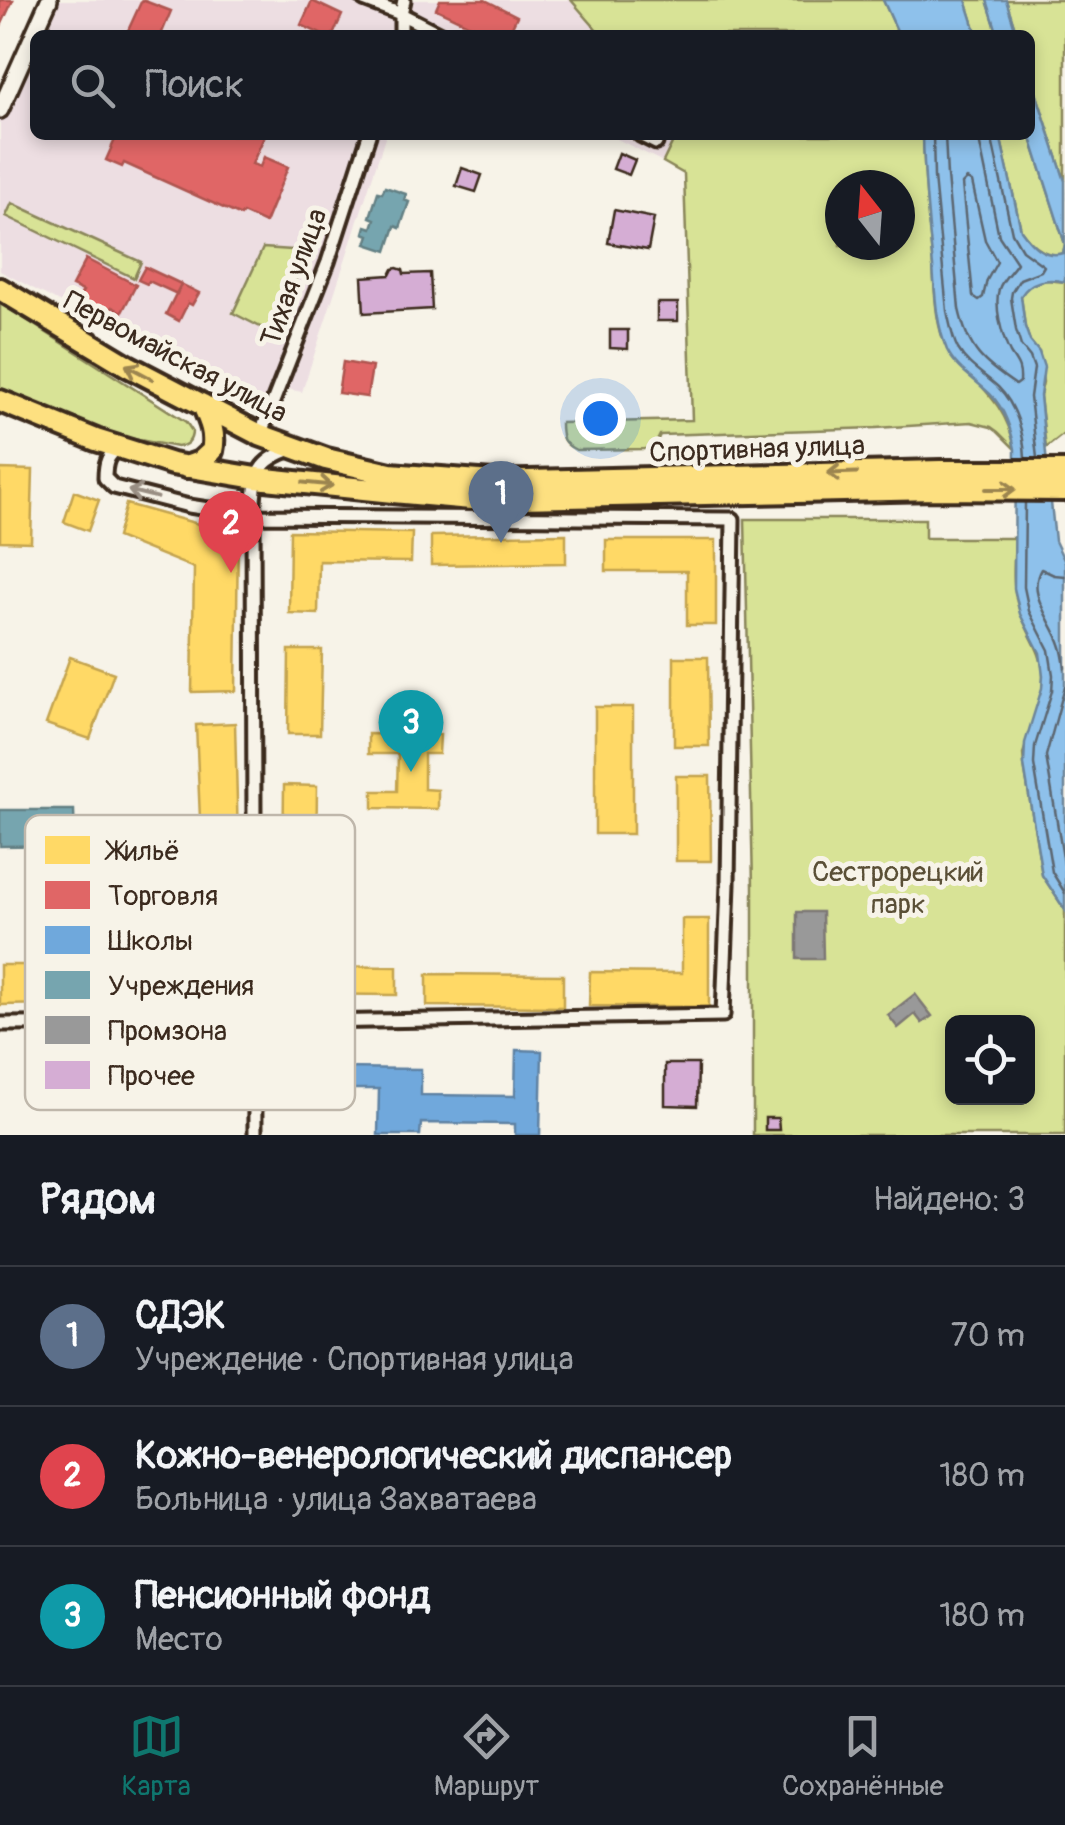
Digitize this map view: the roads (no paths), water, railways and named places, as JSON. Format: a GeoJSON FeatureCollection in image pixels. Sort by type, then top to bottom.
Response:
{"type":"FeatureCollection","features":[{"type":"Feature","properties":{"kind":"highway","name":"Первомайская улица"},"geometry":{"type":"LineString","coordinates":[[0,289],[76,336],[260,436],[392,483]]}},
{"type":"Feature","properties":{"kind":"highway"},"geometry":{"type":"LineString","coordinates":[[0,402],[119,447],[186,467],[256,478],[392,483]]}},
{"type":"Feature","properties":{"kind":"highway"},"geometry":{"type":"LineString","coordinates":[[186,467],[200,462],[212,451],[212,426],[203,405]]}},
{"type":"Feature","properties":{"kind":"highway","name":"Спортивная улица"},"geometry":{"type":"LineString","coordinates":[[392,483],[471,498],[563,498],[1065,471]]}},
{"type":"Feature","properties":{"kind":"highway","name":"Спортивная улица"},"geometry":{"type":"LineString","coordinates":[[938,480],[1065,490]]}},
{"type":"Feature","properties":{"kind":"street"},"geometry":{"type":"LineString","coordinates":[[36,30],[49,0]]}},
{"type":"Feature","properties":{"kind":"street"},"geometry":{"type":"LineString","coordinates":[[364,0],[432,30]]}},
{"type":"Feature","properties":{"kind":"street"},"geometry":{"type":"LineString","coordinates":[[401,30],[404,0]]}},
{"type":"Feature","properties":{"kind":"street"},"geometry":{"type":"LineString","coordinates":[[0,110],[30,43]]}},
{"type":"Feature","properties":{"kind":"street","name":"Тихая улица"},"geometry":{"type":"LineString","coordinates":[[260,436],[328,262],[367,140]]}},
{"type":"Feature","properties":{"kind":"street"},"geometry":{"type":"LineString","coordinates":[[650,140],[656,143]]}},
{"type":"Feature","properties":{"kind":"street"},"geometry":{"type":"LineString","coordinates":[[119,447],[105,463],[106,478],[114,487],[189,506],[253,516],[733,519],[723,1015],[355,1021]]}},
{"type":"Feature","properties":{"kind":"street"},"geometry":{"type":"LineString","coordinates":[[254,815],[256,478],[267,460],[293,448]]}},
{"type":"Feature","properties":{"kind":"street"},"geometry":{"type":"LineString","coordinates":[[0,1024],[25,1024]]}},
{"type":"Feature","properties":{"kind":"water"},"geometry":{"type":"Polygon","coordinates":[[[883,0],[966,0],[975,30],[897,30],[883,0]]]}},
{"type":"Feature","properties":{"kind":"water"},"geometry":{"type":"Polygon","coordinates":[[[987,0],[1006,0],[1015,30],[996,30],[987,0]]]}},
{"type":"Feature","properties":{"kind":"water"},"geometry":{"type":"Polygon","coordinates":[[[1035,89],[1065,181],[1065,244],[1032,140],[1035,140],[1035,89]]]}},
{"type":"Feature","properties":{"kind":"water"},"geometry":{"type":"Polygon","coordinates":[[[923,140],[1001,140],[1021,230],[1044,252],[1063,253],[1065,244],[1065,282],[1040,282],[1021,296],[1025,327],[1044,367],[1040,396],[1055,541],[1065,562],[1065,910],[1042,875],[1024,765],[1025,743],[1043,676],[1040,653],[1020,614],[1014,588],[1015,449],[1000,406],[956,363],[943,340],[935,298],[923,140]]]}},
{"type":"Feature","properties":{"kind":"place","name":"СДЭК"},"geometry":{"type":"Point","coordinates":[501,543]}},
{"type":"Feature","properties":{"kind":"place","name":"Кожно-венерологический диспансер"},"geometry":{"type":"Point","coordinates":[231,573]}},
{"type":"Feature","properties":{"kind":"place","name":"Пенсионный фонд"},"geometry":{"type":"Point","coordinates":[411,772]}},
{"type":"Feature","properties":{"kind":"park label","name":"Сестрорецкий парк"},"geometry":{"type":"Point","coordinates":[898,887]}}]}
